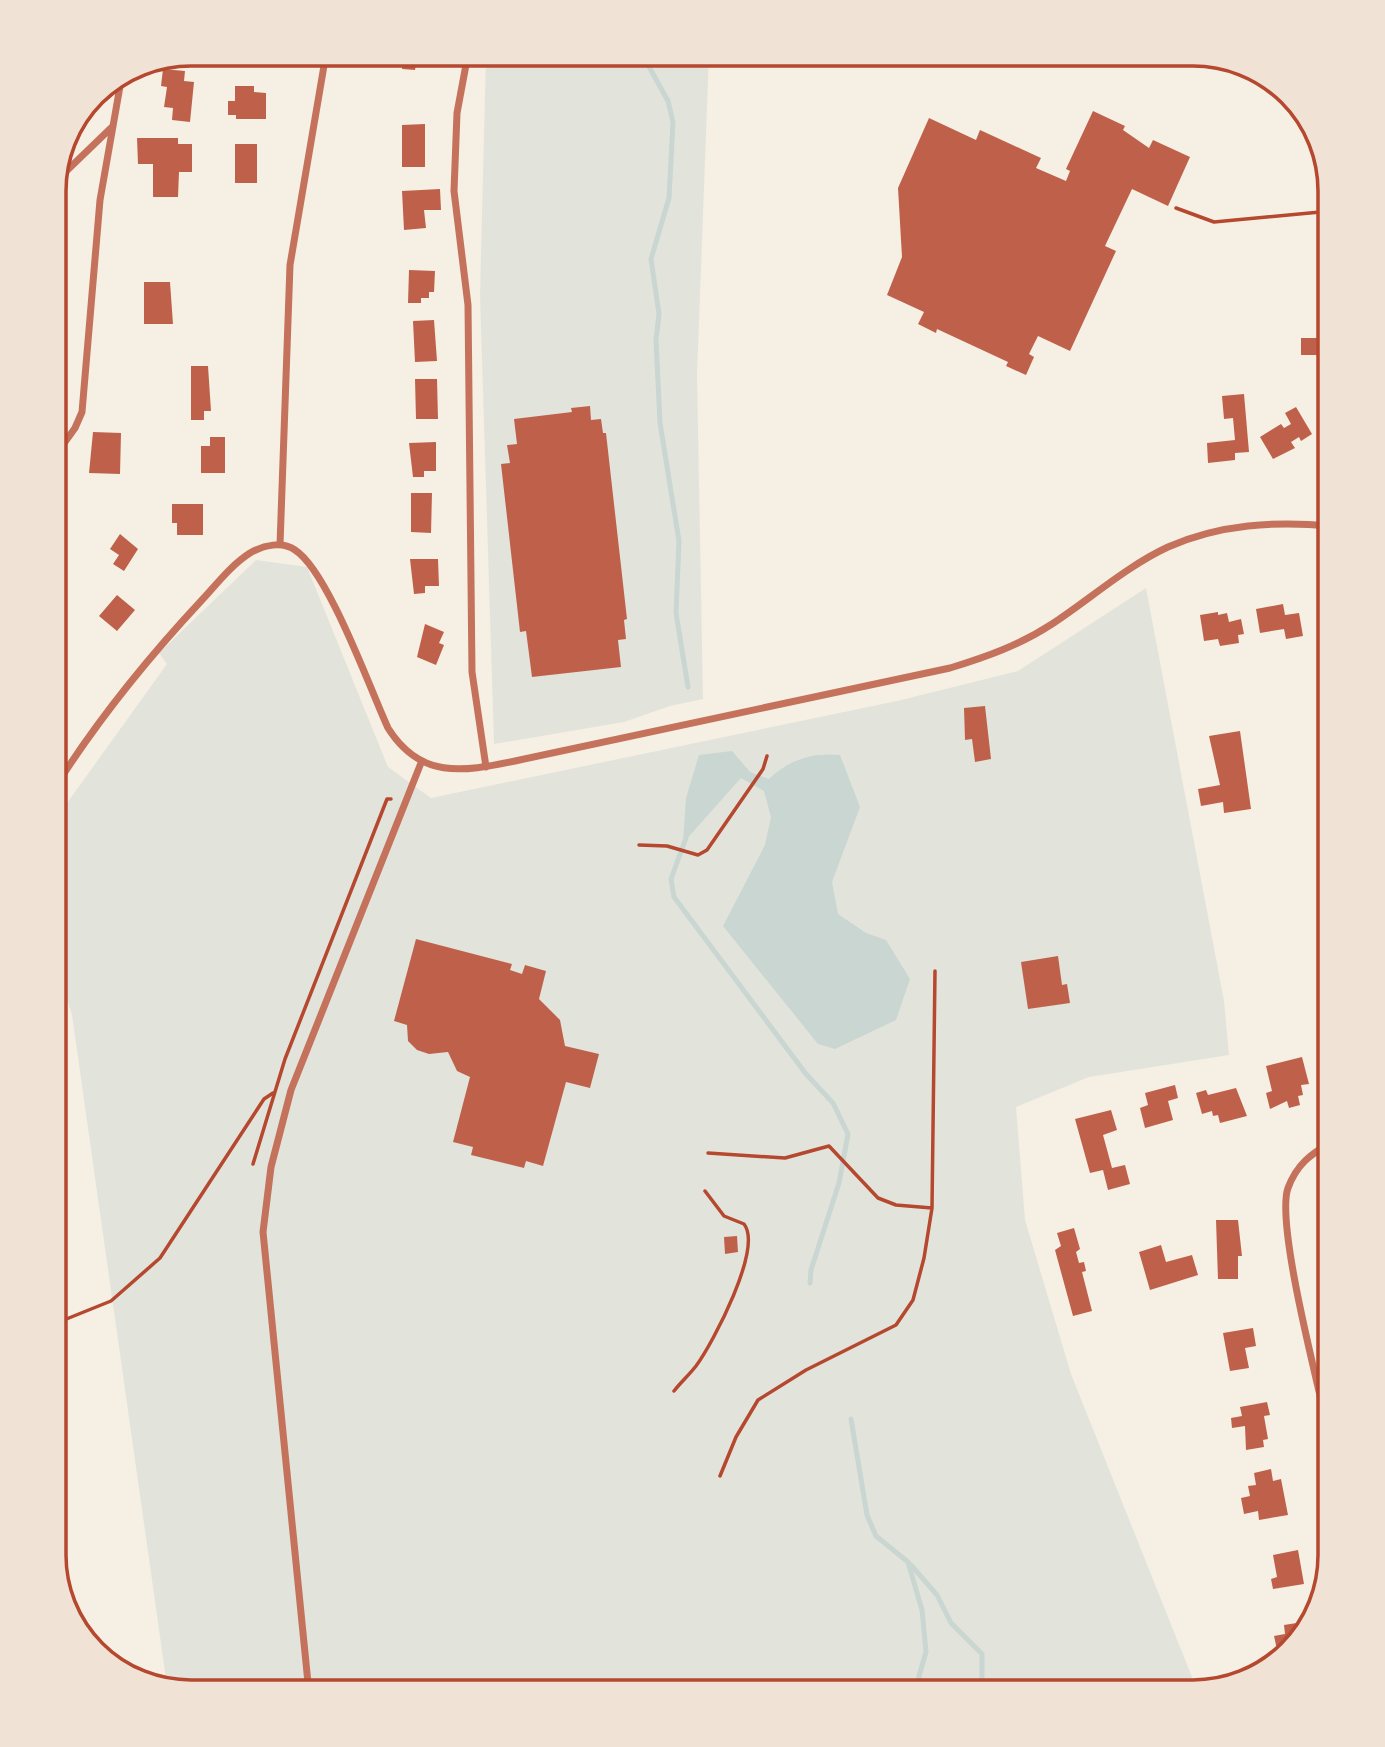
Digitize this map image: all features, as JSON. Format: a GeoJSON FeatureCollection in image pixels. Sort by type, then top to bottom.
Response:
{"type":"FeatureCollection","features":[{"type":"Feature","properties":{"kind":"street"},"geometry":{"type":"LineString","coordinates":[[280,545],[290,265],[324,67]]}},
{"type":"Feature","properties":{"kind":"street"},"geometry":{"type":"LineString","coordinates":[[466,67],[457,113],[454,191],[468,305],[472,672],[486,767]]}},
{"type":"Feature","properties":{"kind":"street"},"geometry":{"type":"LineString","coordinates":[[67,439],[82,412],[100,201],[119,90]]}},
{"type":"Feature","properties":{"kind":"street"},"geometry":{"type":"LineString","coordinates":[[69,168],[113,126]]}},
{"type":"Feature","properties":{"kind":"street"},"geometry":{"type":"LineString","coordinates":[[67,771],[106,715],[214,587],[250,553],[264,546],[280,545],[295,550],[308,562],[324,586],[388,728],[401,749],[422,763],[456,770],[486,767],[950,668],[990,656],[1029,638],[1166,548],[1192,537],[1221,529],[1263,524],[1319,526]]}},
{"type":"Feature","properties":{"kind":"street"},"geometry":{"type":"LineString","coordinates":[[308,1681],[263,1232],[271,1167],[291,1090],[422,763]]}},
{"type":"Feature","properties":{"kind":"street"},"geometry":{"type":"LineString","coordinates":[[1319,1149],[1302,1160],[1287,1190],[1285,1229],[1319,1387]]}},
{"type":"Feature","properties":{"kind":"path"},"geometry":{"type":"LineString","coordinates":[[1176,208],[1213,222],[1319,212]]}},
{"type":"Feature","properties":{"kind":"path"},"geometry":{"type":"LineString","coordinates":[[639,845],[672,848],[698,855],[707,850],[763,769],[767,756]]}},
{"type":"Feature","properties":{"kind":"path"},"geometry":{"type":"LineString","coordinates":[[253,1164],[274,1092],[387,799],[391,799]]}},
{"type":"Feature","properties":{"kind":"path"},"geometry":{"type":"LineString","coordinates":[[720,1476],[736,1437],[758,1400],[806,1370],[896,1325],[913,1300],[925,1258],[932,1208],[935,971]]}},
{"type":"Feature","properties":{"kind":"path"},"geometry":{"type":"LineString","coordinates":[[66,1319],[111,1301],[160,1258],[264,1099],[274,1092]]}},
{"type":"Feature","properties":{"kind":"path"},"geometry":{"type":"LineString","coordinates":[[708,1153],[778,1159],[793,1157],[817,1147],[834,1149],[872,1192],[887,1203],[932,1208]]}},
{"type":"Feature","properties":{"kind":"path"},"geometry":{"type":"LineString","coordinates":[[674,1391],[696,1365],[720,1326],[743,1269],[748,1239],[744,1224],[724,1216],[705,1191]]}},
{"type":"Feature","properties":{"kind":"shaded area"},"geometry":{"type":"Polygon","coordinates":[[[486,67],[709,67],[697,374],[703,699],[670,706],[624,722],[494,744],[480,296],[486,67]]]}},
{"type":"Feature","properties":{"kind":"shaded area"},"geometry":{"type":"Polygon","coordinates":[[[256,560],[307,567],[388,767],[431,798],[897,701],[1018,671],[1146,588],[1224,1001],[1229,1055],[1089,1077],[1016,1107],[1025,1220],[1071,1374],[1194,1681],[192,1681],[166,1677],[72,1015],[66,997],[67,804],[167,664],[159,653],[256,560]]]}},
{"type":"Feature","properties":{"kind":"shaded area"},"geometry":{"type":"Polygon","coordinates":[[[732,751],[750,772],[769,779],[793,762],[811,756],[840,755],[860,807],[832,882],[838,914],[866,933],[886,940],[910,979],[896,1020],[835,1049],[818,1044],[723,926],[765,845],[771,817],[764,791],[741,778],[683,843],[686,798],[699,755],[732,751]]]}},
{"type":"Feature","properties":{"kind":"building"},"geometry":{"type":"Polygon","coordinates":[[[402,67],[416,67],[415,70],[402,67]]]}},
{"type":"Feature","properties":{"kind":"building"},"geometry":{"type":"Polygon","coordinates":[[[166,69],[185,71],[184,81],[194,82],[190,122],[172,120],[173,108],[164,107],[167,87],[161,86],[163,70],[166,69]]]}},
{"type":"Feature","properties":{"kind":"building"},"geometry":{"type":"Polygon","coordinates":[[[235,86],[254,86],[254,92],[266,93],[266,119],[236,119],[236,115],[228,115],[228,101],[235,101],[235,86]]]}},
{"type":"Feature","properties":{"kind":"building"},"geometry":{"type":"Polygon","coordinates":[[[1093,111],[1125,126],[1123,130],[1149,148],[1153,140],[1190,157],[1168,206],[1132,189],[1105,246],[1116,251],[1070,351],[1038,336],[1029,354],[1034,357],[1026,375],[1006,366],[1008,362],[937,329],[936,333],[918,324],[924,312],[887,295],[902,257],[898,188],[929,118],[976,140],[980,130],[1041,158],[1036,168],[1066,181],[1070,171],[1066,169],[1093,111]]]}},
{"type":"Feature","properties":{"kind":"building"},"geometry":{"type":"Polygon","coordinates":[[[425,124],[425,167],[402,167],[402,125],[425,124]]]}},
{"type":"Feature","properties":{"kind":"building"},"geometry":{"type":"Polygon","coordinates":[[[137,138],[178,138],[178,144],[192,144],[192,172],[179,172],[178,197],[153,197],[153,164],[138,164],[137,138]]]}},
{"type":"Feature","properties":{"kind":"building"},"geometry":{"type":"Polygon","coordinates":[[[235,144],[257,144],[257,183],[235,183],[235,144]]]}},
{"type":"Feature","properties":{"kind":"building"},"geometry":{"type":"Polygon","coordinates":[[[440,189],[441,210],[424,210],[426,228],[404,230],[402,191],[440,189]]]}},
{"type":"Feature","properties":{"kind":"building"},"geometry":{"type":"Polygon","coordinates":[[[409,270],[435,271],[434,292],[429,292],[429,298],[421,298],[421,303],[408,303],[409,270]]]}},
{"type":"Feature","properties":{"kind":"building"},"geometry":{"type":"Polygon","coordinates":[[[144,282],[170,282],[173,324],[144,324],[144,282]]]}},
{"type":"Feature","properties":{"kind":"building"},"geometry":{"type":"Polygon","coordinates":[[[434,320],[437,361],[415,362],[413,321],[434,320]]]}},
{"type":"Feature","properties":{"kind":"building"},"geometry":{"type":"Polygon","coordinates":[[[1301,338],[1319,338],[1319,355],[1301,355],[1301,338]]]}},
{"type":"Feature","properties":{"kind":"building"},"geometry":{"type":"Polygon","coordinates":[[[191,366],[208,366],[211,411],[204,411],[204,420],[191,420],[191,366]]]}},
{"type":"Feature","properties":{"kind":"building"},"geometry":{"type":"Polygon","coordinates":[[[415,379],[437,379],[438,419],[416,419],[415,379]]]}},
{"type":"Feature","properties":{"kind":"building"},"geometry":{"type":"Polygon","coordinates":[[[1244,394],[1249,452],[1235,453],[1235,460],[1208,463],[1207,443],[1235,440],[1233,418],[1224,419],[1222,396],[1244,394]]]}},
{"type":"Feature","properties":{"kind":"building"},"geometry":{"type":"Polygon","coordinates":[[[590,406],[591,420],[601,419],[603,433],[606,433],[627,619],[624,620],[626,639],[618,640],[621,667],[532,677],[526,631],[520,632],[501,464],[510,463],[507,445],[517,444],[514,419],[572,412],[571,408],[590,406]]]}},
{"type":"Feature","properties":{"kind":"building"},"geometry":{"type":"Polygon","coordinates":[[[1296,407],[1312,434],[1301,441],[1299,437],[1291,442],[1295,448],[1273,459],[1260,437],[1281,424],[1284,428],[1291,424],[1285,413],[1296,407]]]}},
{"type":"Feature","properties":{"kind":"building"},"geometry":{"type":"Polygon","coordinates":[[[93,432],[121,433],[120,474],[89,473],[93,432]]]}},
{"type":"Feature","properties":{"kind":"building"},"geometry":{"type":"Polygon","coordinates":[[[210,437],[225,437],[225,473],[201,473],[201,446],[210,446],[210,437]]]}},
{"type":"Feature","properties":{"kind":"building"},"geometry":{"type":"Polygon","coordinates":[[[436,442],[436,471],[424,471],[424,477],[413,477],[409,443],[436,442]]]}},
{"type":"Feature","properties":{"kind":"building"},"geometry":{"type":"Polygon","coordinates":[[[411,493],[432,493],[431,533],[411,532],[411,493]]]}},
{"type":"Feature","properties":{"kind":"building"},"geometry":{"type":"Polygon","coordinates":[[[172,504],[203,504],[203,535],[177,535],[177,523],[172,523],[172,504]]]}},
{"type":"Feature","properties":{"kind":"building"},"geometry":{"type":"Polygon","coordinates":[[[120,534],[138,549],[124,571],[113,564],[119,555],[110,549],[120,534]]]}},
{"type":"Feature","properties":{"kind":"building"},"geometry":{"type":"Polygon","coordinates":[[[410,559],[438,559],[439,586],[425,586],[425,593],[414,594],[410,559]]]}},
{"type":"Feature","properties":{"kind":"building"},"geometry":{"type":"Polygon","coordinates":[[[117,595],[135,610],[117,631],[99,616],[117,595]]]}},
{"type":"Feature","properties":{"kind":"building"},"geometry":{"type":"Polygon","coordinates":[[[1283,604],[1285,615],[1299,613],[1303,636],[1286,639],[1284,629],[1260,633],[1256,609],[1283,604]]]}},
{"type":"Feature","properties":{"kind":"building"},"geometry":{"type":"Polygon","coordinates":[[[1218,612],[1218,615],[1227,613],[1229,622],[1241,619],[1244,634],[1238,635],[1239,643],[1220,646],[1218,639],[1204,641],[1200,615],[1218,612]]]}},
{"type":"Feature","properties":{"kind":"building"},"geometry":{"type":"Polygon","coordinates":[[[425,624],[444,632],[439,643],[444,645],[436,665],[417,657],[425,624]]]}},
{"type":"Feature","properties":{"kind":"building"},"geometry":{"type":"Polygon","coordinates":[[[985,706],[991,759],[975,762],[972,739],[965,740],[964,708],[985,706]]]}},
{"type":"Feature","properties":{"kind":"building"},"geometry":{"type":"Polygon","coordinates":[[[1240,731],[1251,809],[1224,813],[1223,802],[1201,806],[1198,789],[1220,785],[1209,736],[1240,731]]]}},
{"type":"Feature","properties":{"kind":"building"},"geometry":{"type":"Polygon","coordinates":[[[416,939],[512,964],[510,970],[522,974],[525,965],[546,971],[539,999],[560,1020],[565,1046],[599,1054],[590,1088],[566,1082],[543,1166],[526,1161],[524,1168],[471,1155],[473,1147],[453,1142],[470,1077],[457,1071],[448,1052],[429,1054],[417,1050],[408,1041],[407,1025],[394,1021],[416,939]]]}},
{"type":"Feature","properties":{"kind":"building"},"geometry":{"type":"Polygon","coordinates":[[[1058,956],[1062,985],[1067,984],[1070,1003],[1028,1009],[1021,962],[1058,956]]]}},
{"type":"Feature","properties":{"kind":"building"},"geometry":{"type":"Polygon","coordinates":[[[1302,1057],[1309,1084],[1301,1085],[1303,1095],[1298,1096],[1300,1105],[1289,1108],[1287,1101],[1270,1109],[1266,1093],[1272,1091],[1266,1066],[1302,1057]]]}},
{"type":"Feature","properties":{"kind":"building"},"geometry":{"type":"Polygon","coordinates":[[[1175,1085],[1178,1098],[1168,1101],[1173,1120],[1145,1128],[1140,1108],[1148,1105],[1145,1093],[1175,1085]]]}},
{"type":"Feature","properties":{"kind":"building"},"geometry":{"type":"Polygon","coordinates":[[[1236,1088],[1247,1116],[1220,1123],[1218,1115],[1213,1116],[1212,1111],[1202,1114],[1196,1093],[1206,1090],[1208,1095],[1236,1088]]]}},
{"type":"Feature","properties":{"kind":"building"},"geometry":{"type":"Polygon","coordinates":[[[1111,1110],[1117,1130],[1103,1135],[1112,1168],[1125,1165],[1130,1184],[1108,1190],[1103,1170],[1090,1173],[1075,1119],[1111,1110]]]}},
{"type":"Feature","properties":{"kind":"building"},"geometry":{"type":"Polygon","coordinates":[[[1216,1220],[1238,1220],[1242,1256],[1238,1256],[1238,1279],[1218,1279],[1216,1220]]]}},
{"type":"Feature","properties":{"kind":"building"},"geometry":{"type":"Polygon","coordinates":[[[1074,1228],[1080,1249],[1076,1252],[1079,1263],[1084,1262],[1086,1271],[1082,1272],[1092,1311],[1073,1316],[1055,1250],[1061,1246],[1057,1233],[1074,1228]]]}},
{"type":"Feature","properties":{"kind":"building"},"geometry":{"type":"Polygon","coordinates":[[[737,1236],[738,1252],[725,1254],[724,1237],[737,1236]]]}},
{"type":"Feature","properties":{"kind":"building"},"geometry":{"type":"Polygon","coordinates":[[[1161,1245],[1166,1262],[1192,1255],[1198,1275],[1150,1290],[1139,1252],[1161,1245]]]}},
{"type":"Feature","properties":{"kind":"building"},"geometry":{"type":"Polygon","coordinates":[[[1253,1328],[1256,1346],[1245,1348],[1249,1368],[1230,1371],[1223,1333],[1253,1328]]]}},
{"type":"Feature","properties":{"kind":"building"},"geometry":{"type":"Polygon","coordinates":[[[1267,1402],[1270,1415],[1264,1416],[1268,1439],[1263,1440],[1264,1447],[1246,1450],[1245,1426],[1232,1428],[1231,1418],[1242,1416],[1240,1407],[1267,1402]]]}},
{"type":"Feature","properties":{"kind":"building"},"geometry":{"type":"Polygon","coordinates":[[[1271,1469],[1273,1481],[1281,1479],[1288,1515],[1259,1520],[1258,1511],[1244,1514],[1241,1498],[1250,1496],[1248,1486],[1256,1485],[1254,1473],[1271,1469]]]}},
{"type":"Feature","properties":{"kind":"building"},"geometry":{"type":"Polygon","coordinates":[[[1298,1550],[1304,1584],[1273,1589],[1271,1579],[1277,1577],[1273,1555],[1298,1550]]]}},
{"type":"Feature","properties":{"kind":"building"},"geometry":{"type":"Polygon","coordinates":[[[1298,1623],[1277,1648],[1274,1636],[1285,1634],[1284,1625],[1298,1623]]]}},
{"type":"Feature","properties":{"kind":"waterway"},"geometry":{"type":"LineString","coordinates":[[649,67],[668,101],[673,122],[669,198],[651,259],[659,314],[656,340],[660,423],[679,541],[676,613],[688,687]]}},
{"type":"Feature","properties":{"kind":"waterway"},"geometry":{"type":"LineString","coordinates":[[686,838],[671,879],[674,897],[806,1074],[833,1103],[848,1134],[839,1183],[811,1270],[810,1283]]}},
{"type":"Feature","properties":{"kind":"waterway"},"geometry":{"type":"LineString","coordinates":[[851,1419],[867,1515],[876,1536],[908,1562],[922,1610],[926,1652],[919,1681]]}},
{"type":"Feature","properties":{"kind":"waterway"},"geometry":{"type":"LineString","coordinates":[[911,1565],[937,1595],[951,1623],[982,1654],[982,1681]]}}]}
